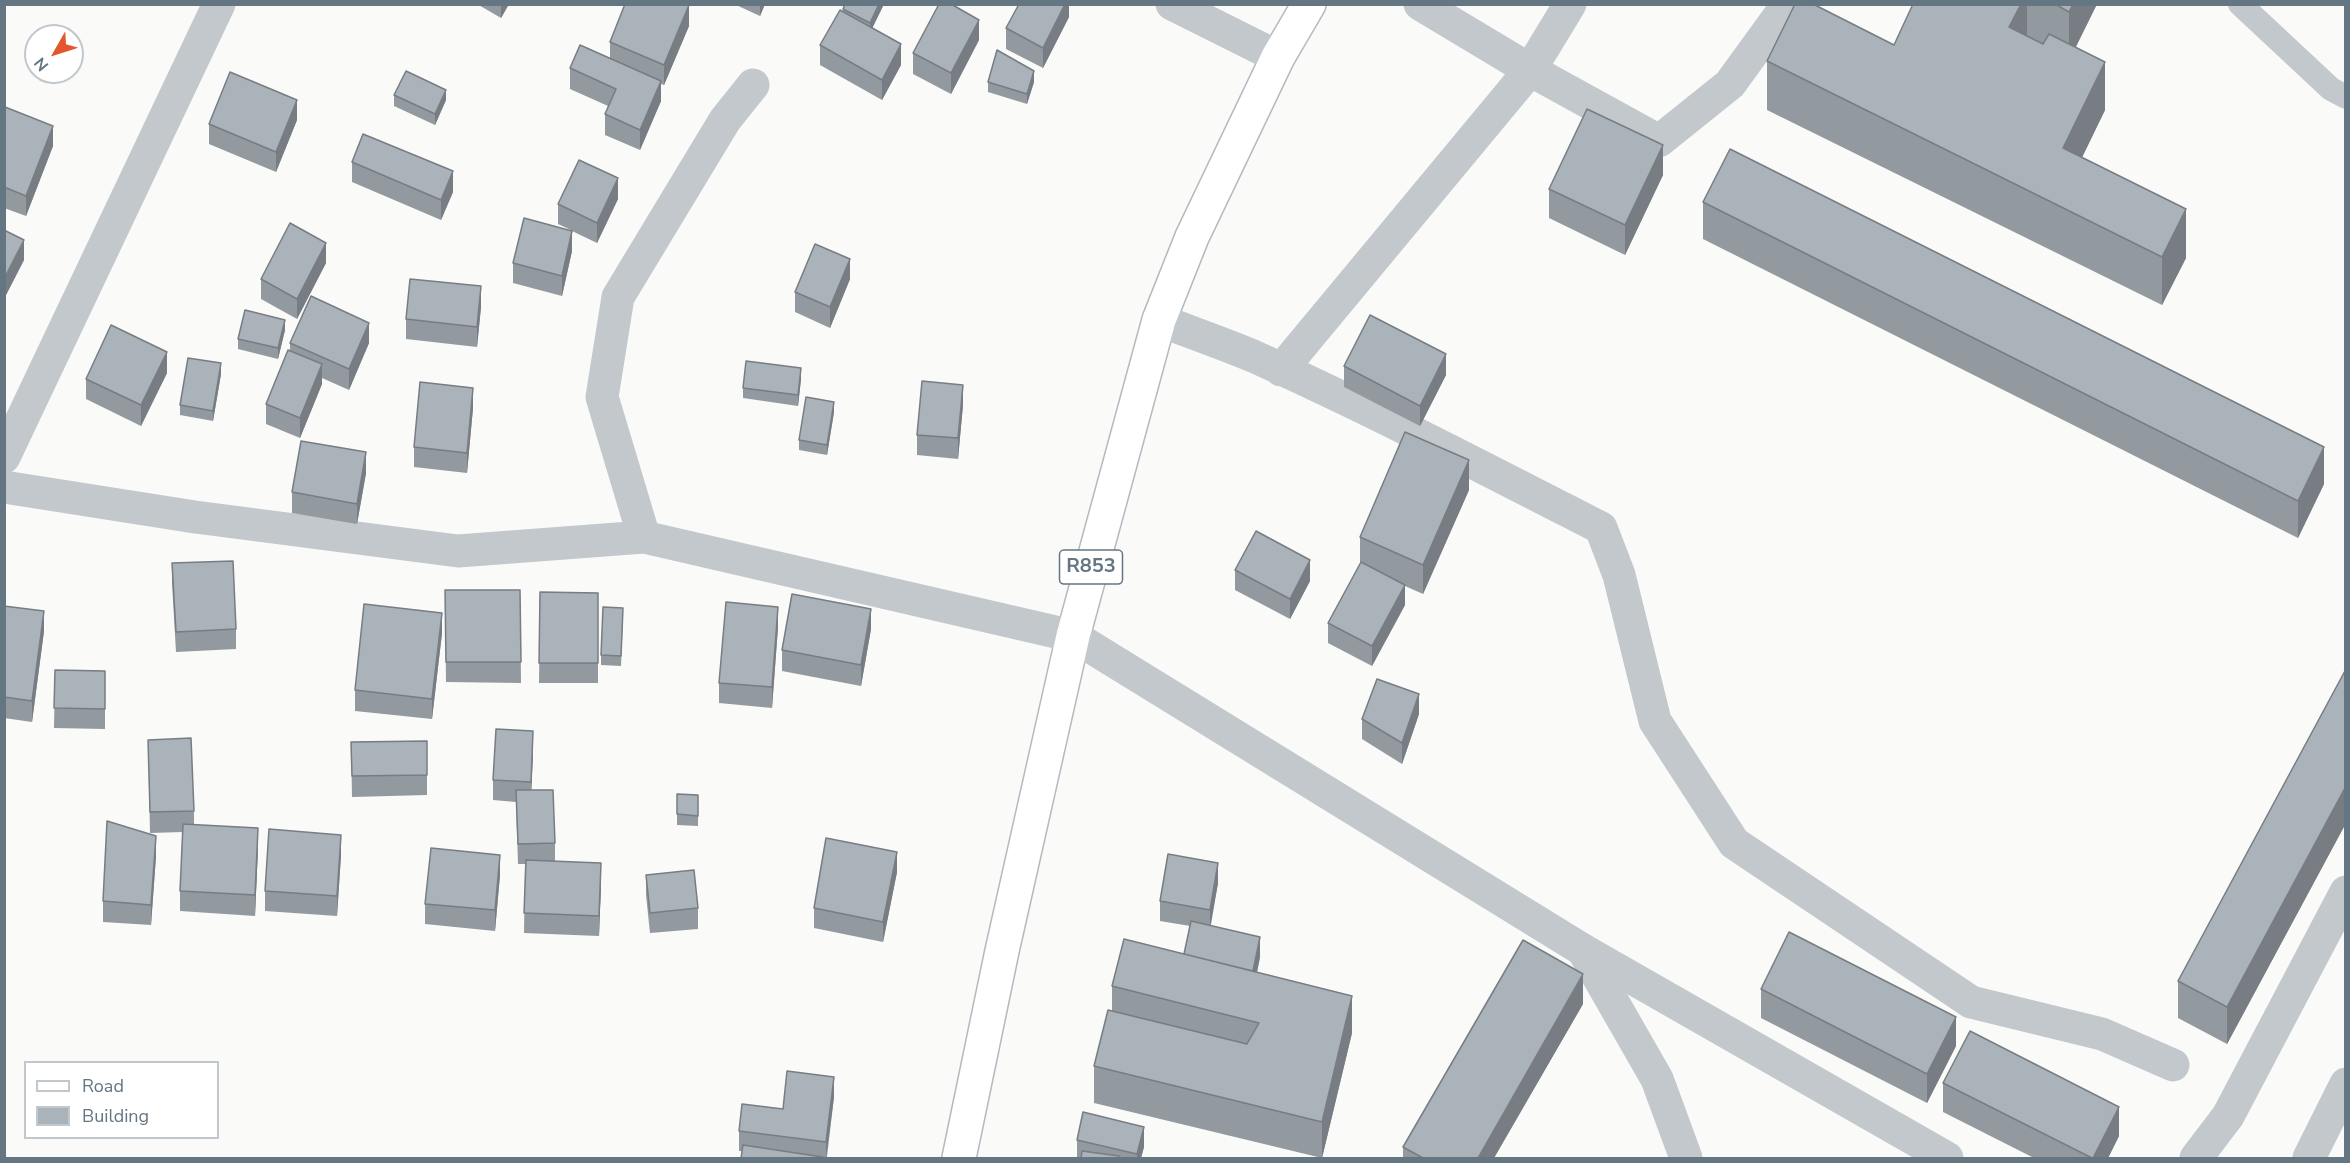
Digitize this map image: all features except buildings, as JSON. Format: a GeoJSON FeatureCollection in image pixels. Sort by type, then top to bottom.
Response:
{"type":"FeatureCollection","features":[{"type":"Feature","properties":{"kind":"main road","name":"R853"},"geometry":{"type":"LineString","coordinates":[[959,1158],[1002,951],[1073,636],[1159,320],[1192,237],[1278,57],[1309,4]]}},
{"type":"Feature","properties":{"kind":"street"},"geometry":{"type":"LineString","coordinates":[[4,457],[219,4]]}},
{"type":"Feature","properties":{"kind":"street"},"geometry":{"type":"LineString","coordinates":[[1172,4],[1278,57]]}},
{"type":"Feature","properties":{"kind":"street"},"geometry":{"type":"LineString","coordinates":[[1420,4],[1530,70],[1659,141],[1730,84],[1788,4]]}},
{"type":"Feature","properties":{"kind":"street"},"geometry":{"type":"LineString","coordinates":[[1281,370],[1530,70],[1570,4]]}},
{"type":"Feature","properties":{"kind":"street"},"geometry":{"type":"LineString","coordinates":[[644,537],[602,397],[618,297],[724,120],[753,85]]}},
{"type":"Feature","properties":{"kind":"street"},"geometry":{"type":"LineString","coordinates":[[1159,320],[1281,370],[1454,453],[1601,528],[1620,575],[1655,721],[1734,843],[1971,1002],[2102,1034],[2173,1065]]}},
{"type":"Feature","properties":{"kind":"street"},"geometry":{"type":"LineString","coordinates":[[4,487],[195,517],[458,551],[644,537],[1073,636],[1583,950],[1947,1158]]}},
{"type":"Feature","properties":{"kind":"street"},"geometry":{"type":"LineString","coordinates":[[2196,1158],[2228,1116],[2346,892]]}},
{"type":"Feature","properties":{"kind":"street"},"geometry":{"type":"LineString","coordinates":[[1583,950],[1657,1078],[1686,1158]]}},
{"type":"Feature","properties":{"kind":"street"},"geometry":{"type":"LineString","coordinates":[[2309,1158],[2346,1084]]}},
{"type":"Feature","properties":{"kind":"lane"},"geometry":{"type":"LineString","coordinates":[[2240,4],[2331,89],[2346,97]]}}]}
